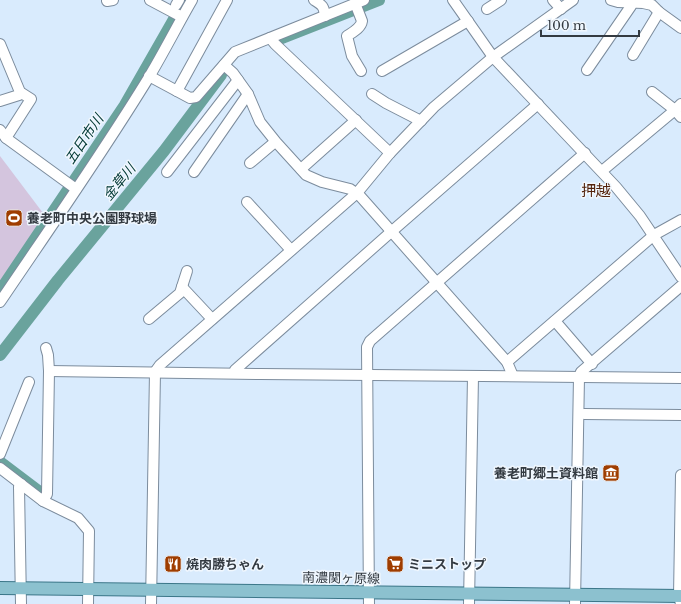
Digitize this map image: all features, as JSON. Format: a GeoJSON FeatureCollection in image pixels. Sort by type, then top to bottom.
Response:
{"type":"FeatureCollection","features":[{"type":"Feature","properties":{"kind":"main road","name":"南濃関ヶ原線"},"geometry":{"type":"LineString","coordinates":[[0,588],[151,590],[369,598],[575,600],[680,599]]}},
{"type":"Feature","properties":{"kind":"street"},"geometry":{"type":"LineString","coordinates":[[150,0],[182,17]]}},
{"type":"Feature","properties":{"kind":"street"},"geometry":{"type":"LineString","coordinates":[[0,302],[76,189],[149,76],[192,0]]}},
{"type":"Feature","properties":{"kind":"street"},"geometry":{"type":"LineString","coordinates":[[177,91],[227,0]]}},
{"type":"Feature","properties":{"kind":"street"},"geometry":{"type":"LineString","coordinates":[[314,0],[324,9],[324,16]]}},
{"type":"Feature","properties":{"kind":"street"},"geometry":{"type":"LineString","coordinates":[[453,0],[492,57],[602,171],[640,216],[681,277]]}},
{"type":"Feature","properties":{"kind":"street"},"geometry":{"type":"LineString","coordinates":[[487,9],[501,0]]}},
{"type":"Feature","properties":{"kind":"street"},"geometry":{"type":"LineString","coordinates":[[554,0],[560,9]]}},
{"type":"Feature","properties":{"kind":"street"},"geometry":{"type":"LineString","coordinates":[[151,604],[155,372],[160,365],[357,193],[390,153],[434,108],[492,57],[573,0]]}},
{"type":"Feature","properties":{"kind":"street"},"geometry":{"type":"LineString","coordinates":[[611,0],[652,5],[681,28]]}},
{"type":"Feature","properties":{"kind":"street"},"geometry":{"type":"LineString","coordinates":[[587,70],[630,6],[631,2]]}},
{"type":"Feature","properties":{"kind":"street"},"geometry":{"type":"LineString","coordinates":[[149,76],[190,98],[196,97],[226,67],[235,52],[324,16],[344,4],[358,5],[362,21],[361,24],[356,30],[347,36],[352,56],[361,71]]}},
{"type":"Feature","properties":{"kind":"street"},"geometry":{"type":"LineString","coordinates":[[633,55],[659,12]]}},
{"type":"Feature","properties":{"kind":"street"},"geometry":{"type":"LineString","coordinates":[[382,71],[468,21]]}},
{"type":"Feature","properties":{"kind":"street"},"geometry":{"type":"LineString","coordinates":[[270,38],[390,153]]}},
{"type":"Feature","properties":{"kind":"street"},"geometry":{"type":"LineString","coordinates":[[0,44],[2,56],[20,92],[31,99],[3,134],[76,189]]}},
{"type":"Feature","properties":{"kind":"street"},"geometry":{"type":"LineString","coordinates":[[226,67],[248,94],[260,122],[306,175],[322,182],[350,189],[357,193],[507,362],[513,376]]}},
{"type":"Feature","properties":{"kind":"street"},"geometry":{"type":"LineString","coordinates":[[167,172],[238,80]]}},
{"type":"Feature","properties":{"kind":"street"},"geometry":{"type":"LineString","coordinates":[[602,171],[678,110],[652,92]]}},
{"type":"Feature","properties":{"kind":"street"},"geometry":{"type":"LineString","coordinates":[[0,101],[21,93]]}},
{"type":"Feature","properties":{"kind":"street"},"geometry":{"type":"LineString","coordinates":[[194,172],[248,94]]}},
{"type":"Feature","properties":{"kind":"street"},"geometry":{"type":"LineString","coordinates":[[372,94],[421,121]]}},
{"type":"Feature","properties":{"kind":"street"},"geometry":{"type":"LineString","coordinates":[[234,373],[235,370],[538,104]]}},
{"type":"Feature","properties":{"kind":"street"},"geometry":{"type":"LineString","coordinates":[[301,169],[356,120]]}},
{"type":"Feature","properties":{"kind":"street"},"geometry":{"type":"LineString","coordinates":[[250,163],[276,142]]}},
{"type":"Feature","properties":{"kind":"street"},"geometry":{"type":"LineString","coordinates":[[369,598],[367,347],[370,341],[585,154]]}},
{"type":"Feature","properties":{"kind":"street"},"geometry":{"type":"LineString","coordinates":[[247,202],[291,250]]}},
{"type":"Feature","properties":{"kind":"street"},"geometry":{"type":"LineString","coordinates":[[507,362],[654,235],[681,220]]}},
{"type":"Feature","properties":{"kind":"street"},"geometry":{"type":"LineString","coordinates":[[149,319],[180,293],[186,271]]}},
{"type":"Feature","properties":{"kind":"street"},"geometry":{"type":"LineString","coordinates":[[575,600],[579,377],[581,372],[681,286]]}},
{"type":"Feature","properties":{"kind":"street"},"geometry":{"type":"LineString","coordinates":[[182,287],[212,319]]}},
{"type":"Feature","properties":{"kind":"street"},"geometry":{"type":"LineString","coordinates":[[555,321],[592,364]]}},
{"type":"Feature","properties":{"kind":"street"},"geometry":{"type":"LineString","coordinates":[[43,500],[47,494],[49,371],[46,348]]}},
{"type":"Feature","properties":{"kind":"street"},"geometry":{"type":"LineString","coordinates":[[49,371],[681,378]]}},
{"type":"Feature","properties":{"kind":"street"},"geometry":{"type":"LineString","coordinates":[[469,599],[473,376]]}},
{"type":"Feature","properties":{"kind":"street"},"geometry":{"type":"LineString","coordinates":[[0,454],[29,382]]}},
{"type":"Feature","properties":{"kind":"street"},"geometry":{"type":"LineString","coordinates":[[584,414],[681,415]]}},
{"type":"Feature","properties":{"kind":"street"},"geometry":{"type":"LineString","coordinates":[[0,468],[43,500],[78,518],[89,531],[88,604]]}},
{"type":"Feature","properties":{"kind":"street"},"geometry":{"type":"LineString","coordinates":[[680,599],[681,475]]}},
{"type":"Feature","properties":{"kind":"street"},"geometry":{"type":"LineString","coordinates":[[21,484],[19,487],[21,604]]}},
{"type":"Feature","properties":{"kind":"shaded area","name":"養老町中央公園野球場"},"geometry":{"type":"Polygon","coordinates":[[[0,156],[46,217],[0,286],[0,156]]]}},
{"type":"Feature","properties":{"kind":"waterway","name":"五日市川"},"geometry":{"type":"LineString","coordinates":[[0,291],[125,105],[185,0]]}},
{"type":"Feature","properties":{"kind":"waterway","name":"金草川"},"geometry":{"type":"LineString","coordinates":[[277,40],[379,0]]}},
{"type":"Feature","properties":{"kind":"waterway","name":"金草川"},"geometry":{"type":"LineString","coordinates":[[0,355],[58,280],[164,151],[221,75]]}},
{"type":"Feature","properties":{"kind":"waterway","name":"金草川"},"geometry":{"type":"LineString","coordinates":[[0,462],[41,493]]}},
{"type":"Feature","properties":{"kind":"place","name":"養老町中央公園野球場"},"geometry":{"type":"Point","coordinates":[14,218]}},
{"type":"Feature","properties":{"kind":"place","name":"養老町郷土資料館"},"geometry":{"type":"Point","coordinates":[611,473]}},
{"type":"Feature","properties":{"kind":"place","name":"焼肉勝ちゃん"},"geometry":{"type":"Point","coordinates":[173,564]}},
{"type":"Feature","properties":{"kind":"place","name":"ミニストップ"},"geometry":{"type":"Point","coordinates":[395,564]}},
{"type":"Feature","properties":{"kind":"district","name":"押越"},"geometry":{"type":"Point","coordinates":[596,190]}}]}
